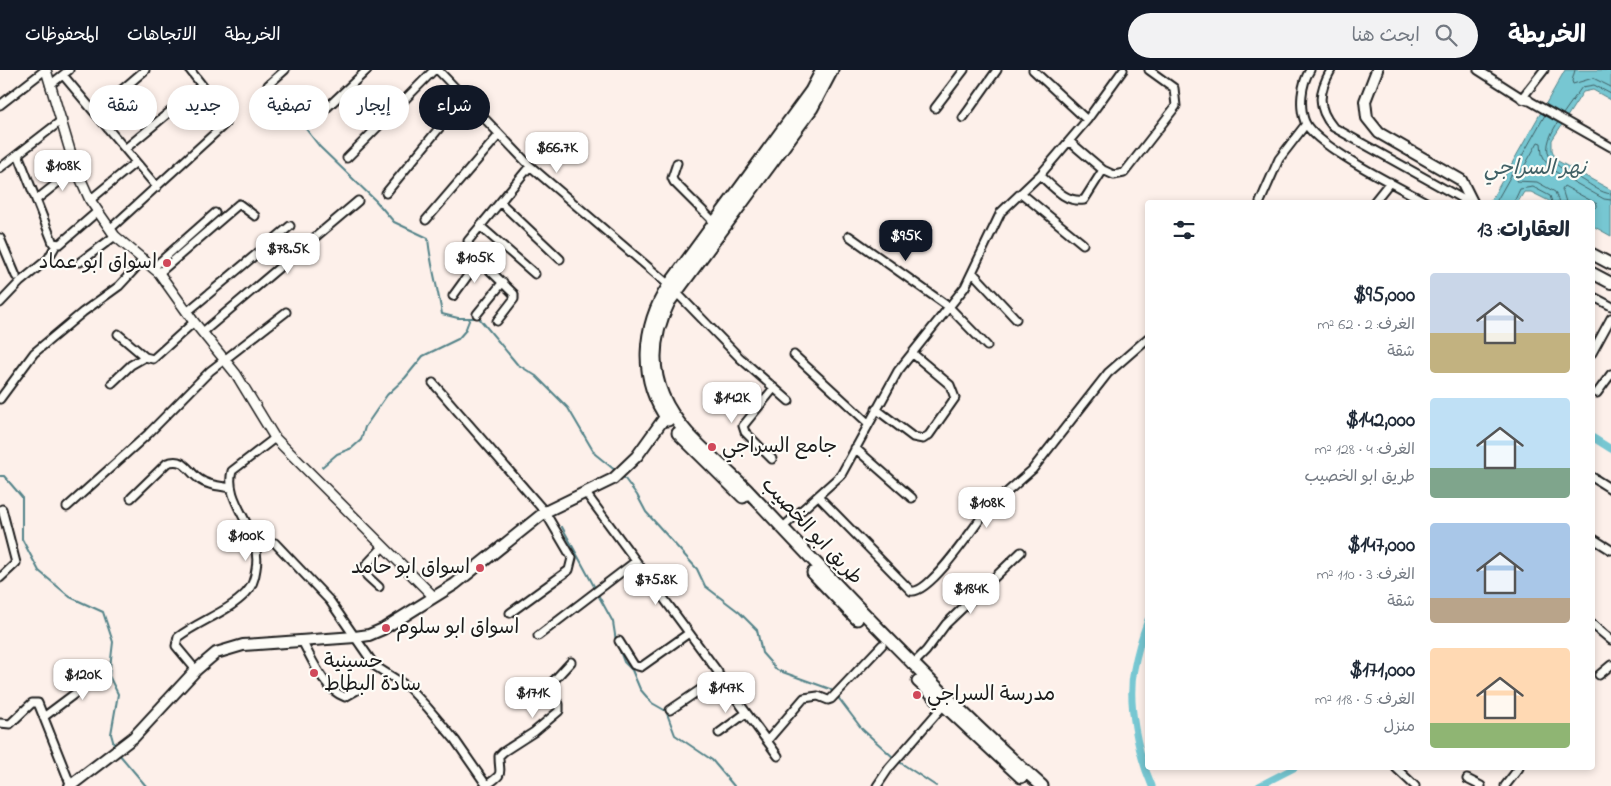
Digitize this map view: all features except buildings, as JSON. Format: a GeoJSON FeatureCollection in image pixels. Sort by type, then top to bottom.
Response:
{"type":"FeatureCollection","features":[{"type":"Feature","properties":{"kind":"main road","name":"طريق ابو الخصيب"},"geometry":{"type":"LineString","coordinates":[[822,70],[811,91],[715,223],[653,316],[647,351],[651,385],[665,417],[845,602],[1042,786]]}},
{"type":"Feature","properties":{"kind":"main road","name":"طريق ابو الخصيب"},"geometry":{"type":"LineString","coordinates":[[832,70],[812,108],[672,288],[661,319],[655,349],[656,374],[664,397],[684,428],[782,528],[882,645],[943,706],[1030,786]]}},
{"type":"Feature","properties":{"kind":"main road"},"geometry":{"type":"LineString","coordinates":[[1377,70],[1365,101],[1367,118],[1379,133],[1461,180],[1469,200]]}},
{"type":"Feature","properties":{"kind":"main road"},"geometry":{"type":"LineString","coordinates":[[1595,256],[1611,264]]}},
{"type":"Feature","properties":{"kind":"main road"},"geometry":{"type":"LineString","coordinates":[[1595,275],[1611,283]]}},
{"type":"Feature","properties":{"kind":"main road"},"geometry":{"type":"LineString","coordinates":[[71,786],[126,743],[196,670],[216,653],[234,646],[355,637],[369,635],[383,629],[455,584],[545,512],[613,479],[637,456],[665,417]]}},
{"type":"Feature","properties":{"kind":"street"},"geometry":{"type":"LineString","coordinates":[[2,100],[46,70],[76,168],[90,200],[113,233],[157,270],[194,322],[225,359],[259,408],[275,438],[433,596]]}},
{"type":"Feature","properties":{"kind":"street"},"geometry":{"type":"LineString","coordinates":[[128,85],[145,70]]}},
{"type":"Feature","properties":{"kind":"street"},"geometry":{"type":"LineString","coordinates":[[190,70],[202,85]]}},
{"type":"Feature","properties":{"kind":"street"},"geometry":{"type":"LineString","coordinates":[[268,85],[285,70]]}},
{"type":"Feature","properties":{"kind":"street"},"geometry":{"type":"LineString","coordinates":[[329,106],[367,70]]}},
{"type":"Feature","properties":{"kind":"street"},"geometry":{"type":"LineString","coordinates":[[347,158],[434,70]]}},
{"type":"Feature","properties":{"kind":"street"},"geometry":{"type":"LineString","coordinates":[[438,70],[451,85]]}},
{"type":"Feature","properties":{"kind":"street"},"geometry":{"type":"LineString","coordinates":[[935,108],[964,70]]}},
{"type":"Feature","properties":{"kind":"street"},"geometry":{"type":"LineString","coordinates":[[963,118],[997,70]]}},
{"type":"Feature","properties":{"kind":"street"},"geometry":{"type":"LineString","coordinates":[[1032,70],[1087,120]]}},
{"type":"Feature","properties":{"kind":"street"},"geometry":{"type":"LineString","coordinates":[[782,528],[819,497],[841,475],[898,371],[949,307],[973,273],[1002,212],[1040,175],[1087,120],[1123,70]]}},
{"type":"Feature","properties":{"kind":"street"},"geometry":{"type":"LineString","coordinates":[[1069,141],[1104,170],[1114,175],[1124,173],[1176,106],[1174,88],[1149,70]]}},
{"type":"Feature","properties":{"kind":"street"},"geometry":{"type":"LineString","coordinates":[[1310,70],[1302,94],[1306,124],[1317,137],[1332,148],[1422,200]]}},
{"type":"Feature","properties":{"kind":"street"},"geometry":{"type":"LineString","coordinates":[[1331,70],[1320,96],[1320,107],[1325,118],[1333,126],[1466,200]]}},
{"type":"Feature","properties":{"kind":"street"},"geometry":{"type":"LineString","coordinates":[[1478,70],[1525,99],[1611,147]]}},
{"type":"Feature","properties":{"kind":"street"},"geometry":{"type":"LineString","coordinates":[[1525,99],[1544,70]]}},
{"type":"Feature","properties":{"kind":"street"},"geometry":{"type":"LineString","coordinates":[[50,85],[66,72],[89,105]]}},
{"type":"Feature","properties":{"kind":"street"},"geometry":{"type":"LineString","coordinates":[[125,149],[167,114]]}},
{"type":"Feature","properties":{"kind":"street"},"geometry":{"type":"LineString","coordinates":[[0,168],[62,120]]}},
{"type":"Feature","properties":{"kind":"street"},"geometry":{"type":"LineString","coordinates":[[1261,200],[1278,159],[1306,124]]}},
{"type":"Feature","properties":{"kind":"street"},"geometry":{"type":"LineString","coordinates":[[490,128],[530,166],[672,288],[740,358],[788,400]]}},
{"type":"Feature","properties":{"kind":"street"},"geometry":{"type":"LineString","coordinates":[[109,130],[157,187]]}},
{"type":"Feature","properties":{"kind":"street"},"geometry":{"type":"LineString","coordinates":[[80,262],[113,233],[157,187],[219,130]]}},
{"type":"Feature","properties":{"kind":"street"},"geometry":{"type":"LineString","coordinates":[[386,193],[438,130]]}},
{"type":"Feature","properties":{"kind":"street"},"geometry":{"type":"LineString","coordinates":[[426,220],[498,136]]}},
{"type":"Feature","properties":{"kind":"street"},"geometry":{"type":"LineString","coordinates":[[18,154],[53,243],[56,245]]}},
{"type":"Feature","properties":{"kind":"street"},"geometry":{"type":"LineString","coordinates":[[90,200],[136,162]]}},
{"type":"Feature","properties":{"kind":"street"},"geometry":{"type":"LineString","coordinates":[[677,163],[672,178],[674,182],[715,223]]}},
{"type":"Feature","properties":{"kind":"street"},"geometry":{"type":"LineString","coordinates":[[497,321],[514,299],[511,289],[470,250],[468,241],[530,166]]}},
{"type":"Feature","properties":{"kind":"street"},"geometry":{"type":"LineString","coordinates":[[36,200],[76,168]]}},
{"type":"Feature","properties":{"kind":"street"},"geometry":{"type":"LineString","coordinates":[[1040,175],[1068,199],[1075,201],[1084,200],[1104,170]]}},
{"type":"Feature","properties":{"kind":"street"},"geometry":{"type":"LineString","coordinates":[[1376,200],[1390,182]]}},
{"type":"Feature","properties":{"kind":"street"},"geometry":{"type":"LineString","coordinates":[[1021,193],[1083,244]]}},
{"type":"Feature","properties":{"kind":"street"},"geometry":{"type":"LineString","coordinates":[[203,332],[358,201]]}},
{"type":"Feature","properties":{"kind":"street"},"geometry":{"type":"LineString","coordinates":[[501,203],[560,259]]}},
{"type":"Feature","properties":{"kind":"street"},"geometry":{"type":"LineString","coordinates":[[157,270],[239,204],[254,216]]}},
{"type":"Feature","properties":{"kind":"street"},"geometry":{"type":"LineString","coordinates":[[0,303],[20,282],[48,259],[56,245],[60,244],[98,211]]}},
{"type":"Feature","properties":{"kind":"street"},"geometry":{"type":"LineString","coordinates":[[157,270],[215,213]]}},
{"type":"Feature","properties":{"kind":"street"},"geometry":{"type":"LineString","coordinates":[[187,312],[290,226]]}},
{"type":"Feature","properties":{"kind":"street"},"geometry":{"type":"LineString","coordinates":[[480,226],[534,274]]}},
{"type":"Feature","properties":{"kind":"street"},"geometry":{"type":"LineString","coordinates":[[849,236],[949,307],[987,346]]}},
{"type":"Feature","properties":{"kind":"street"},"geometry":{"type":"LineString","coordinates":[[0,238],[16,276]]}},
{"type":"Feature","properties":{"kind":"street"},"geometry":{"type":"LineString","coordinates":[[0,399],[34,353],[83,312],[119,286],[144,259]]}},
{"type":"Feature","properties":{"kind":"street"},"geometry":{"type":"LineString","coordinates":[[453,296],[479,260]]}},
{"type":"Feature","properties":{"kind":"street"},"geometry":{"type":"LineString","coordinates":[[973,273],[1016,319]]}},
{"type":"Feature","properties":{"kind":"street"},"geometry":{"type":"LineString","coordinates":[[477,314],[503,282]]}},
{"type":"Feature","properties":{"kind":"street"},"geometry":{"type":"LineString","coordinates":[[1595,298],[1611,306]]}},
{"type":"Feature","properties":{"kind":"street"},"geometry":{"type":"LineString","coordinates":[[67,507],[148,434],[198,382],[286,312]]}},
{"type":"Feature","properties":{"kind":"street"},"geometry":{"type":"LineString","coordinates":[[1595,347],[1611,318]]}},
{"type":"Feature","properties":{"kind":"street"},"geometry":{"type":"LineString","coordinates":[[118,334],[145,357],[153,359],[194,322]]}},
{"type":"Feature","properties":{"kind":"street"},"geometry":{"type":"LineString","coordinates":[[819,497],[911,592],[918,591],[940,570],[994,500],[1006,493],[1032,470],[1108,373],[1145,341]]}},
{"type":"Feature","properties":{"kind":"street"},"geometry":{"type":"LineString","coordinates":[[876,409],[913,438],[920,440],[929,435],[955,398],[950,386],[912,353]]}},
{"type":"Feature","properties":{"kind":"street"},"geometry":{"type":"LineString","coordinates":[[794,355],[868,423]]}},
{"type":"Feature","properties":{"kind":"street"},"geometry":{"type":"LineString","coordinates":[[112,383],[131,365],[145,357]]}},
{"type":"Feature","properties":{"kind":"street"},"geometry":{"type":"LineString","coordinates":[[1597,394],[1611,374]]}},
{"type":"Feature","properties":{"kind":"street"},"geometry":{"type":"LineString","coordinates":[[433,383],[545,512],[572,558],[569,570],[510,614]]}},
{"type":"Feature","properties":{"kind":"street"},"geometry":{"type":"LineString","coordinates":[[772,459],[745,432],[743,426],[774,388]]}},
{"type":"Feature","properties":{"kind":"street"},"geometry":{"type":"LineString","coordinates":[[196,670],[176,646],[178,637],[239,600],[247,592],[255,577],[257,550],[254,535],[230,488],[232,471],[275,438]]}},
{"type":"Feature","properties":{"kind":"street"},"geometry":{"type":"LineString","coordinates":[[855,448],[912,498]]}},
{"type":"Feature","properties":{"kind":"street"},"geometry":{"type":"LineString","coordinates":[[131,498],[166,463],[174,460],[180,461],[199,479],[207,483],[230,488]]}},
{"type":"Feature","properties":{"kind":"street"},"geometry":{"type":"LineString","coordinates":[[1595,479],[1611,489]]}},
{"type":"Feature","properties":{"kind":"street"},"geometry":{"type":"LineString","coordinates":[[585,492],[778,756]]}},
{"type":"Feature","properties":{"kind":"street"},"geometry":{"type":"LineString","coordinates":[[0,578],[16,563],[2,509]]}},
{"type":"Feature","properties":{"kind":"street"},"geometry":{"type":"LineString","coordinates":[[1595,540],[1611,550]]}},
{"type":"Feature","properties":{"kind":"street"},"geometry":{"type":"LineString","coordinates":[[275,543],[323,593],[375,666],[408,687],[427,707],[455,740],[487,785],[500,775],[502,769],[500,756],[503,752],[534,732],[558,711],[559,704],[547,692],[547,688],[571,662]]}},
{"type":"Feature","properties":{"kind":"street"},"geometry":{"type":"LineString","coordinates":[[379,587],[367,576],[366,565],[384,547]]}},
{"type":"Feature","properties":{"kind":"street"},"geometry":{"type":"LineString","coordinates":[[912,665],[926,651],[946,624],[1021,552]]}},
{"type":"Feature","properties":{"kind":"street"},"geometry":{"type":"LineString","coordinates":[[538,636],[636,561]]}},
{"type":"Feature","properties":{"kind":"street"},"geometry":{"type":"LineString","coordinates":[[1595,627],[1611,640]]}},
{"type":"Feature","properties":{"kind":"street"},"geometry":{"type":"LineString","coordinates":[[619,641],[634,665],[641,667],[689,633]]}},
{"type":"Feature","properties":{"kind":"street"},"geometry":{"type":"LineString","coordinates":[[302,641],[324,679],[336,694],[345,697],[359,689]]}},
{"type":"Feature","properties":{"kind":"street"},"geometry":{"type":"LineString","coordinates":[[767,741],[804,698],[818,696],[828,700],[831,699],[860,666],[882,645]]}},
{"type":"Feature","properties":{"kind":"street"},"geometry":{"type":"LineString","coordinates":[[1599,676],[1611,665]]}},
{"type":"Feature","properties":{"kind":"street"},"geometry":{"type":"LineString","coordinates":[[45,716],[97,677],[103,669]]}},
{"type":"Feature","properties":{"kind":"street"},"geometry":{"type":"LineString","coordinates":[[670,710],[716,679],[718,674]]}},
{"type":"Feature","properties":{"kind":"street"},"geometry":{"type":"LineString","coordinates":[[0,723],[10,724],[32,703],[38,703],[45,716],[71,786]]}},
{"type":"Feature","properties":{"kind":"street"},"geometry":{"type":"LineString","coordinates":[[876,786],[899,756],[943,706]]}},
{"type":"Feature","properties":{"kind":"street"},"geometry":{"type":"LineString","coordinates":[[719,733],[746,713]]}},
{"type":"Feature","properties":{"kind":"street"},"geometry":{"type":"LineString","coordinates":[[1398,770],[1415,786]]}},
{"type":"Feature","properties":{"kind":"street"},"geometry":{"type":"LineString","coordinates":[[1505,786],[1517,770]]}},
{"type":"Feature","properties":{"kind":"street"},"geometry":{"type":"LineString","coordinates":[[1467,779],[1481,786]]}},
{"type":"Feature","properties":{"kind":"water","name":"نهر السراجي"},"geometry":{"type":"Polygon","coordinates":[[[1565,70],[1611,70],[1611,100],[1593,90],[1583,92],[1552,140],[1552,150],[1556,160],[1611,190],[1611,236],[1595,227],[1595,200],[1547,200],[1531,192],[1524,192],[1519,200],[1491,200],[1565,70]]]}},
{"type":"Feature","properties":{"kind":"waterway"},"geometry":{"type":"LineString","coordinates":[[307,130],[320,147],[376,201],[394,222],[428,238],[442,314],[458,318],[479,318],[517,364],[536,376],[568,408],[595,454],[616,471]]}},
{"type":"Feature","properties":{"kind":"waterway"},"geometry":{"type":"LineString","coordinates":[[322,467],[337,454],[352,448],[361,440],[365,427],[387,395],[405,378],[423,356],[458,339],[465,331],[470,318]]}},
{"type":"Feature","properties":{"kind":"waterway"},"geometry":{"type":"LineString","coordinates":[[1595,439],[1611,449]]}},
{"type":"Feature","properties":{"kind":"waterway"},"geometry":{"type":"LineString","coordinates":[[622,475],[637,495],[646,512],[697,569],[705,586],[739,612],[757,630],[762,653],[777,670],[830,689],[834,693]]}},
{"type":"Feature","properties":{"kind":"waterway"},"geometry":{"type":"LineString","coordinates":[[0,476],[4,476],[22,497],[22,539],[39,571],[70,597],[103,612],[113,642],[109,676],[118,694],[111,734],[115,748]]}},
{"type":"Feature","properties":{"kind":"waterway"},"geometry":{"type":"LineString","coordinates":[[562,527],[595,588]]}},
{"type":"Feature","properties":{"kind":"waterway"},"geometry":{"type":"LineString","coordinates":[[597,593],[613,622],[616,641],[624,662],[632,670],[640,689],[652,703],[666,711],[675,735],[712,760],[734,786]]}},
{"type":"Feature","properties":{"kind":"waterway"},"geometry":{"type":"LineString","coordinates":[[1145,629],[1135,663],[1132,682],[1135,728],[1145,767]]}},
{"type":"Feature","properties":{"kind":"waterway"},"geometry":{"type":"LineString","coordinates":[[837,696],[862,729],[894,758]]}},
{"type":"Feature","properties":{"kind":"waterway"},"geometry":{"type":"LineString","coordinates":[[119,754],[146,786]]}},
{"type":"Feature","properties":{"kind":"waterway"},"geometry":{"type":"LineString","coordinates":[[898,761],[936,786]]}},
{"type":"Feature","properties":{"kind":"waterway"},"geometry":{"type":"LineString","coordinates":[[1146,770],[1152,786]]}},
{"type":"Feature","properties":{"kind":"waterway"},"geometry":{"type":"LineString","coordinates":[[1259,786],[1290,770]]}},
{"type":"Feature","properties":{"kind":"place","name":"اسواق ابو عماد"},"geometry":{"type":"Point","coordinates":[167,263]}},
{"type":"Feature","properties":{"kind":"place","name":"جامع السراجي"},"geometry":{"type":"Point","coordinates":[712,447]}},
{"type":"Feature","properties":{"kind":"place","name":"اسواق ابو حامد"},"geometry":{"type":"Point","coordinates":[480,568]}},
{"type":"Feature","properties":{"kind":"place","name":"اسواق ابو سلوم"},"geometry":{"type":"Point","coordinates":[386,628]}},
{"type":"Feature","properties":{"kind":"place","name":"حسينية سادة البطاط"},"geometry":{"type":"Point","coordinates":[314,673]}},
{"type":"Feature","properties":{"kind":"place","name":"مدرسة السراجي"},"geometry":{"type":"Point","coordinates":[917,695]}}]}
